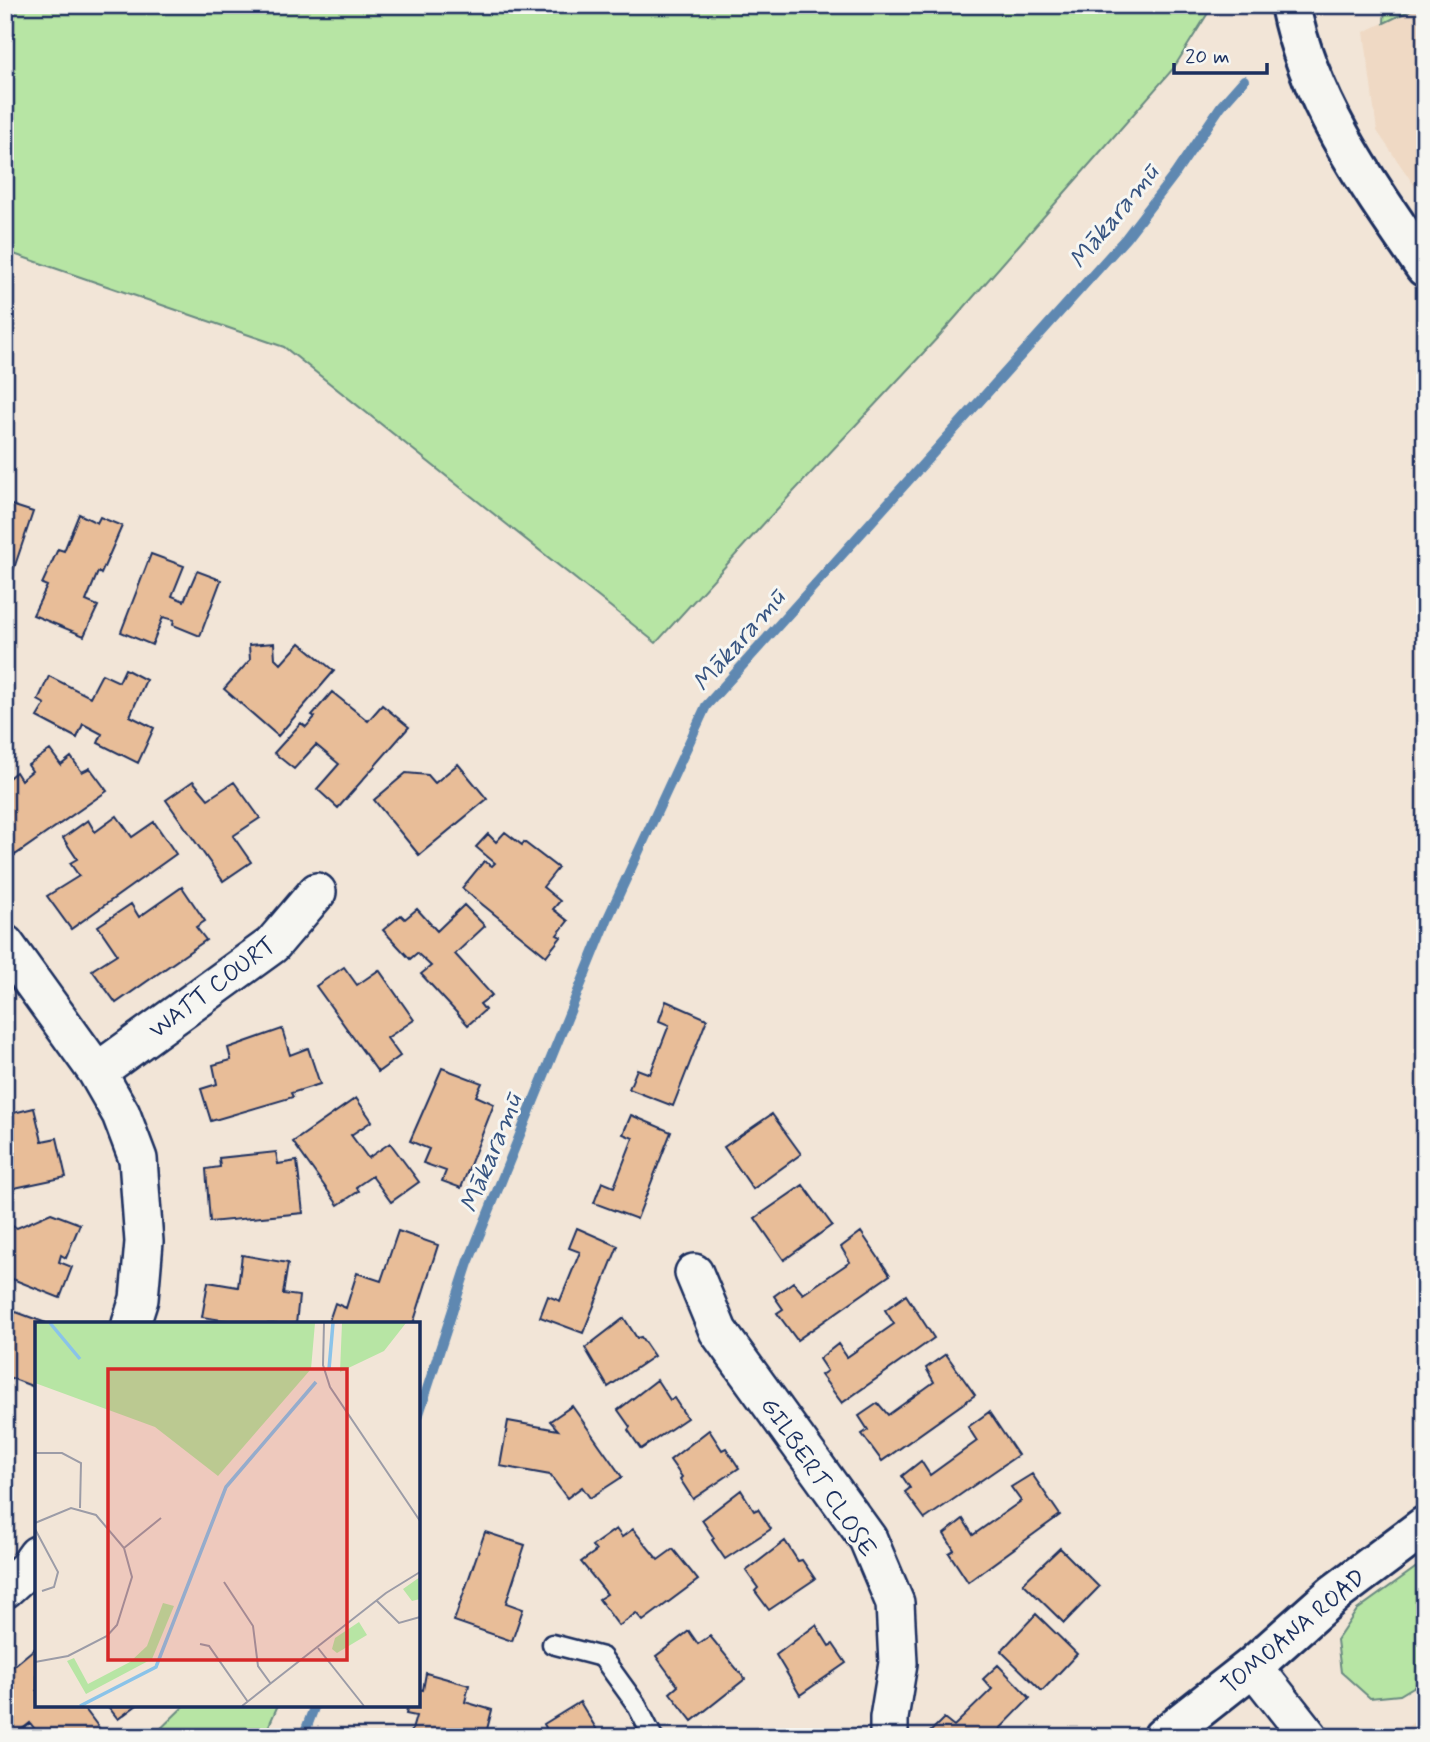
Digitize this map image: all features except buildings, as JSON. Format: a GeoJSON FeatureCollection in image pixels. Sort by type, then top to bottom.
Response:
{"type":"FeatureCollection","features":[{"type":"Feature","properties":{"kind":"street"},"geometry":{"type":"LineString","coordinates":[[1290,5],[1307,65],[1325,106],[1369,187],[1425,267]]}},
{"type":"Feature","properties":{"kind":"street","name":"WATT COURT"},"geometry":{"type":"LineString","coordinates":[[97,1072],[272,945],[317,892]]}},
{"type":"Feature","properties":{"kind":"street"},"geometry":{"type":"LineString","coordinates":[[5,944],[97,1072],[121,1114],[138,1159],[144,1242],[139,1299],[132,1322]]}},
{"type":"Feature","properties":{"kind":"street","name":"GILBERT CLOSE"},"geometry":{"type":"LineString","coordinates":[[694,1273],[718,1331],[868,1539],[895,1603],[898,1663],[889,1718],[889,1737]]}},
{"type":"Feature","properties":{"kind":"street","name":"TOMOANA ROAD"},"geometry":{"type":"LineString","coordinates":[[1163,1737],[1254,1666],[1334,1594],[1425,1526]]}},
{"type":"Feature","properties":{"kind":"street"},"geometry":{"type":"LineString","coordinates":[[5,1589],[35,1558]]}},
{"type":"Feature","properties":{"kind":"street"},"geometry":{"type":"LineString","coordinates":[[1254,1666],[1309,1737]]}},
{"type":"Feature","properties":{"kind":"lane"},"geometry":{"type":"LineString","coordinates":[[552,1644],[602,1657],[636,1704],[653,1737]]}},
{"type":"Feature","properties":{"kind":"shaded area"},"geometry":{"type":"Polygon","coordinates":[[[1425,5],[1425,201],[1377,131],[1364,32],[1425,5]]]}},
{"type":"Feature","properties":{"kind":"shaded area"},"geometry":{"type":"Polygon","coordinates":[[[1425,1713],[1425,1737],[1395,1737],[1425,1713]]]}},
{"type":"Feature","properties":{"kind":"green space"},"geometry":{"type":"Polygon","coordinates":[[[5,5],[1213,5],[1173,69],[940,335],[656,643],[284,347],[5,251],[5,5]]]}},
{"type":"Feature","properties":{"kind":"green space"},"geometry":{"type":"Polygon","coordinates":[[[1385,5],[1421,5],[1384,23],[1385,5]]]}},
{"type":"Feature","properties":{"kind":"green space"},"geometry":{"type":"Polygon","coordinates":[[[1425,1561],[1425,1680],[1400,1695],[1370,1698],[1341,1672],[1337,1640],[1357,1610],[1425,1561]]]}},
{"type":"Feature","properties":{"kind":"green space"},"geometry":{"type":"Polygon","coordinates":[[[183,1707],[277,1707],[264,1737],[152,1737],[183,1707]]]}},
{"type":"Feature","properties":{"kind":"waterway","name":"Mākaramū"},"geometry":{"type":"LineString","coordinates":[[420,1411],[468,1263],[607,920],[706,706],[1126,238],[1175,174],[1221,106],[1244,80]]}},
{"type":"Feature","properties":{"kind":"waterway","name":"Mākaramū"},"geometry":{"type":"LineString","coordinates":[[303,1737],[314,1707]]}}]}
